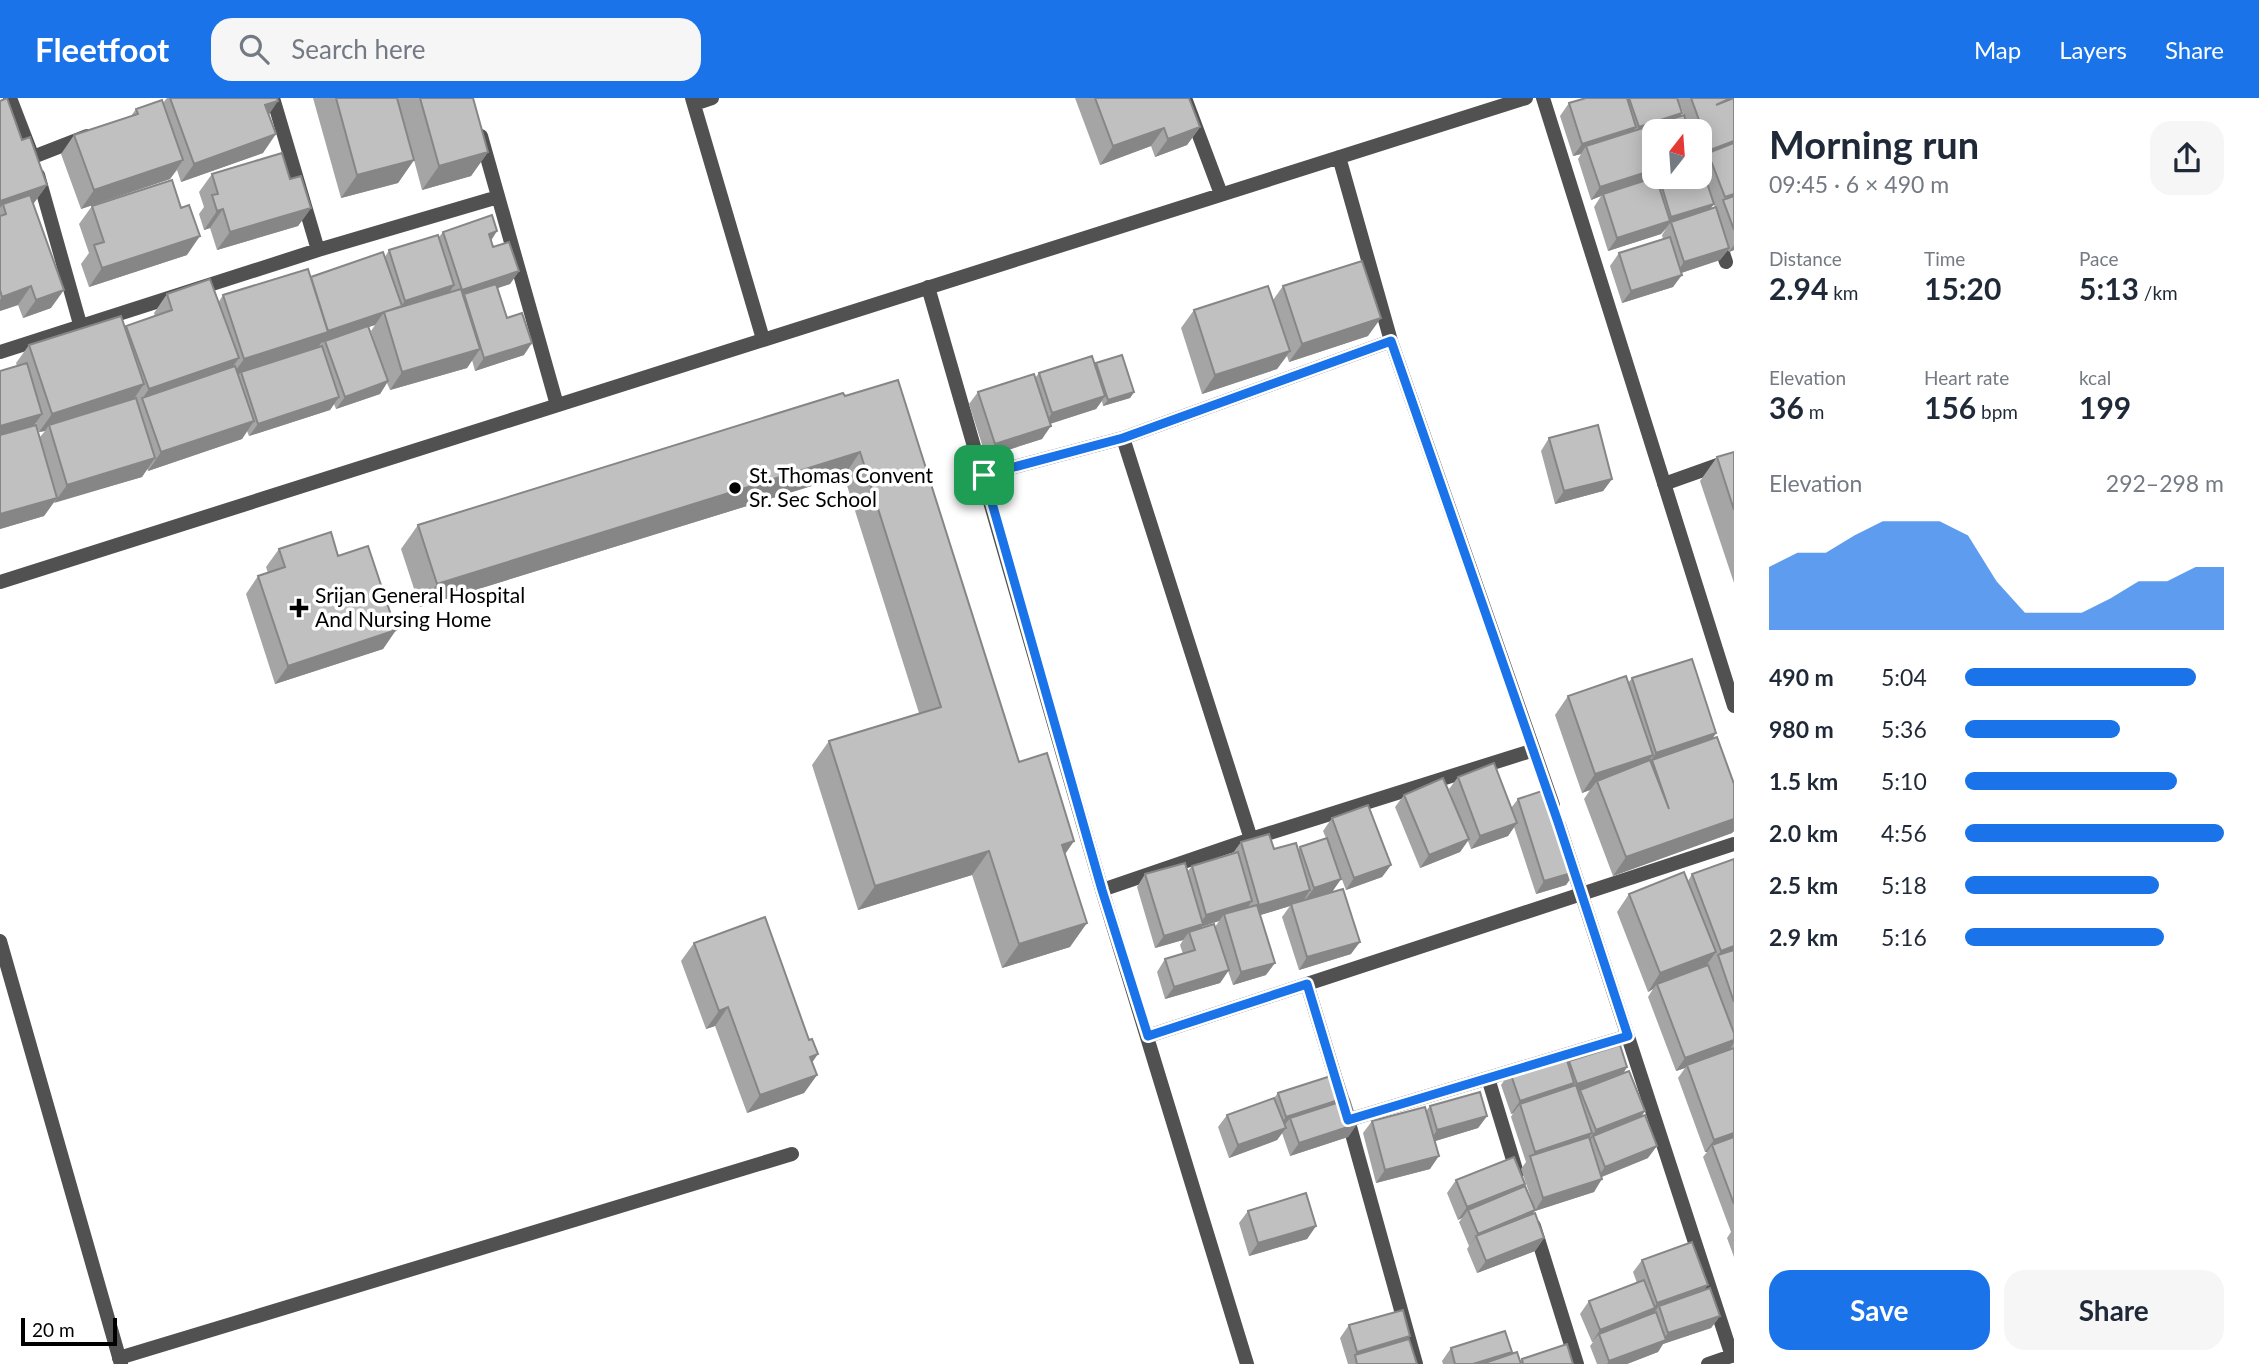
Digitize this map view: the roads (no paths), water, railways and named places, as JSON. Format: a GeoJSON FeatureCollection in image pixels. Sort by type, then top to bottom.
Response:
{"type":"FeatureCollection","features":[{"type":"Feature","properties":{"kind":"street"},"geometry":{"type":"LineString","coordinates":[[10,98],[33,157],[80,324]]}},
{"type":"Feature","properties":{"kind":"street"},"geometry":{"type":"LineString","coordinates":[[273,98],[318,250]]}},
{"type":"Feature","properties":{"kind":"street"},"geometry":{"type":"LineString","coordinates":[[712,98],[693,101],[763,339]]}},
{"type":"Feature","properties":{"kind":"street"},"geometry":{"type":"LineString","coordinates":[[1185,98],[1222,194]]}},
{"type":"Feature","properties":{"kind":"street"},"geometry":{"type":"LineString","coordinates":[[0,582],[1523,98]]}},
{"type":"Feature","properties":{"kind":"street"},"geometry":{"type":"LineString","coordinates":[[1543,98],[1734,706]]}},
{"type":"Feature","properties":{"kind":"street"},"geometry":{"type":"LineString","coordinates":[[477,123],[556,404]]}},
{"type":"Feature","properties":{"kind":"street"},"geometry":{"type":"LineString","coordinates":[[33,157],[96,132]]}},
{"type":"Feature","properties":{"kind":"street"},"geometry":{"type":"LineString","coordinates":[[1339,157],[1391,341],[1583,894],[1733,1355],[1708,1364]]}},
{"type":"Feature","properties":{"kind":"street"},"geometry":{"type":"LineString","coordinates":[[0,352],[80,324],[498,197]]}},
{"type":"Feature","properties":{"kind":"street"},"geometry":{"type":"LineString","coordinates":[[1714,225],[1726,262]]}},
{"type":"Feature","properties":{"kind":"street"},"geometry":{"type":"LineString","coordinates":[[928,287],[1102,890],[1247,1364]]}},
{"type":"Feature","properties":{"kind":"street"},"geometry":{"type":"LineString","coordinates":[[984,475],[1123,438],[1391,341]]}},
{"type":"Feature","properties":{"kind":"street"},"geometry":{"type":"LineString","coordinates":[[1123,438],[1251,839]]}},
{"type":"Feature","properties":{"kind":"street"},"geometry":{"type":"LineString","coordinates":[[1664,484],[1734,459]]}},
{"type":"Feature","properties":{"kind":"street"},"geometry":{"type":"LineString","coordinates":[[1102,890],[1251,839],[1534,750]]}},
{"type":"Feature","properties":{"kind":"street"},"geometry":{"type":"LineString","coordinates":[[1148,1036],[1734,844]]}},
{"type":"Feature","properties":{"kind":"street"},"geometry":{"type":"LineString","coordinates":[[0,941],[120,1361],[792,1154]]}},
{"type":"Feature","properties":{"kind":"street"},"geometry":{"type":"LineString","coordinates":[[1307,984],[1416,1364]]}},
{"type":"Feature","properties":{"kind":"street"},"geometry":{"type":"LineString","coordinates":[[1348,1120],[1628,1036]]}},
{"type":"Feature","properties":{"kind":"street"},"geometry":{"type":"LineString","coordinates":[[1488,1078],[1520,1182]]}},
{"type":"Feature","properties":{"kind":"street"},"geometry":{"type":"LineString","coordinates":[[1528,1208],[1577,1364]]}},
{"type":"Feature","properties":{"kind":"place","name":"St. Thomas Convent Sr. Sec School"},"geometry":{"type":"Point","coordinates":[735,488]}},
{"type":"Feature","properties":{"kind":"place","name":"Srijan General Hospital And Nursing Home"},"geometry":{"type":"Point","coordinates":[299,608]}}]}
